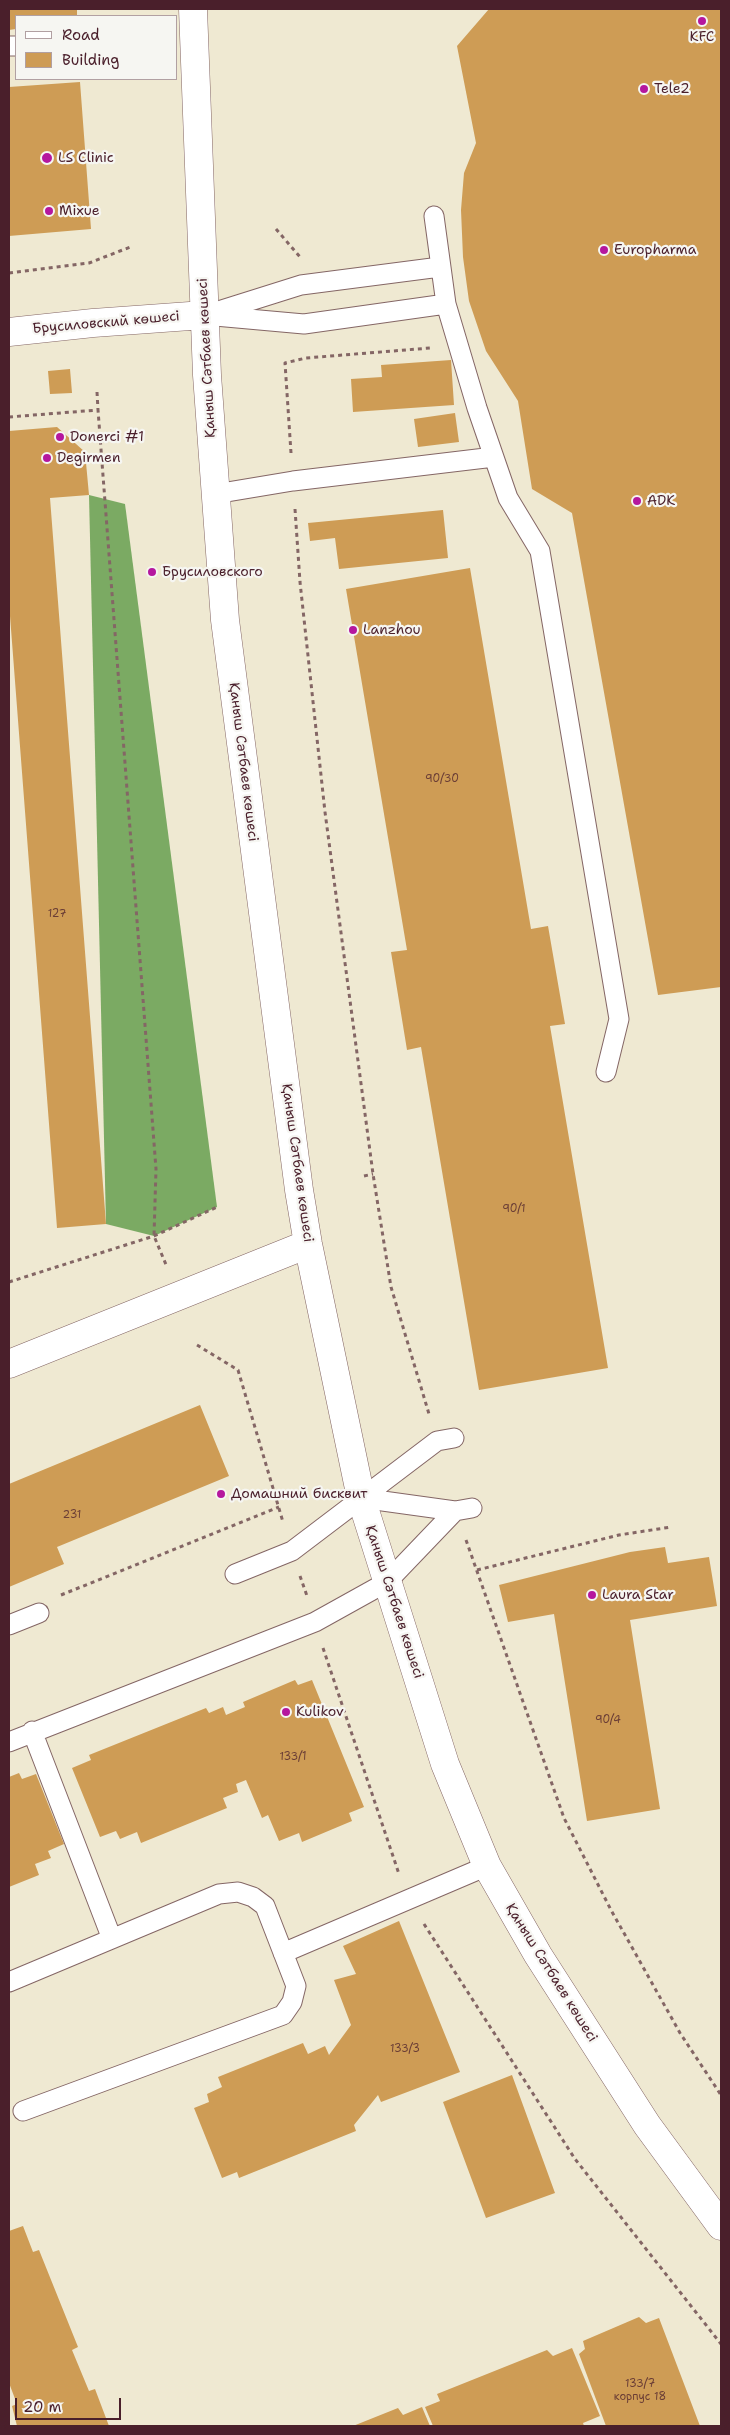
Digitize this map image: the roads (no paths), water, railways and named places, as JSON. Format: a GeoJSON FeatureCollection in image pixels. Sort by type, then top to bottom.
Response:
{"type":"FeatureCollection","features":[{"type":"Feature","properties":{"kind":"main road","name":"Қаныш Сәтбаев көшесі"},"geometry":{"type":"LineString","coordinates":[[193,9],[186,37],[214,494],[225,620],[308,1244],[361,1498],[446,1764],[487,1866],[538,1955],[647,2125],[721,2226]]}},
{"type":"Feature","properties":{"kind":"main road","name":"Брусиловский көшесі"},"geometry":{"type":"LineString","coordinates":[[9,332],[93,323],[204,316]]}},
{"type":"Feature","properties":{"kind":"main road"},"geometry":{"type":"LineString","coordinates":[[9,1364],[308,1244]]}},
{"type":"Feature","properties":{"kind":"lane"},"geometry":{"type":"LineString","coordinates":[[434,216],[446,304],[458,345],[508,498],[540,551],[619,1019],[606,1072]]}},
{"type":"Feature","properties":{"kind":"lane"},"geometry":{"type":"LineString","coordinates":[[204,316],[301,285],[440,267]]}},
{"type":"Feature","properties":{"kind":"lane"},"geometry":{"type":"LineString","coordinates":[[204,316],[304,324],[446,304]]}},
{"type":"Feature","properties":{"kind":"lane"},"geometry":{"type":"LineString","coordinates":[[214,494],[293,480],[494,457]]}},
{"type":"Feature","properties":{"kind":"lane"},"geometry":{"type":"LineString","coordinates":[[235,1574],[292,1551],[361,1498],[445,1440]]}},
{"type":"Feature","properties":{"kind":"lane"},"geometry":{"type":"LineString","coordinates":[[9,1742],[32,1731],[315,1622],[387,1582],[464,1510],[361,1498]]}},
{"type":"Feature","properties":{"kind":"lane"},"geometry":{"type":"LineString","coordinates":[[9,1625],[39,1613]]}},
{"type":"Feature","properties":{"kind":"lane"},"geometry":{"type":"LineString","coordinates":[[32,1731],[112,1939]]}},
{"type":"Feature","properties":{"kind":"lane"},"geometry":{"type":"LineString","coordinates":[[283,1953],[487,1866]]}},
{"type":"Feature","properties":{"kind":"lane"},"geometry":{"type":"LineString","coordinates":[[9,1982],[219,1894],[238,1892],[253,1897],[265,1906],[296,1986],[292,2002],[283,2015],[23,2111]]}},
{"type":"Feature","properties":{"kind":"place","name":"KFC"},"geometry":{"type":"Point","coordinates":[702,21]}},
{"type":"Feature","properties":{"kind":"place","name":"Tele2"},"geometry":{"type":"Point","coordinates":[644,89]}},
{"type":"Feature","properties":{"kind":"place","name":"LS Clinic"},"geometry":{"type":"Point","coordinates":[47,158]}},
{"type":"Feature","properties":{"kind":"place","name":"Mixue"},"geometry":{"type":"Point","coordinates":[49,211]}},
{"type":"Feature","properties":{"kind":"place","name":"Europharma"},"geometry":{"type":"Point","coordinates":[604,250]}},
{"type":"Feature","properties":{"kind":"place","name":"Donerci #1"},"geometry":{"type":"Point","coordinates":[60,437]}},
{"type":"Feature","properties":{"kind":"place","name":"Degirmen"},"geometry":{"type":"Point","coordinates":[47,458]}},
{"type":"Feature","properties":{"kind":"place","name":"ADK"},"geometry":{"type":"Point","coordinates":[637,501]}},
{"type":"Feature","properties":{"kind":"place","name":"Брусиловского"},"geometry":{"type":"Point","coordinates":[152,572]}},
{"type":"Feature","properties":{"kind":"place","name":"Lanzhou"},"geometry":{"type":"Point","coordinates":[353,630]}},
{"type":"Feature","properties":{"kind":"place","name":"Домашний бисквит"},"geometry":{"type":"Point","coordinates":[221,1494]}},
{"type":"Feature","properties":{"kind":"place","name":"Laura Star"},"geometry":{"type":"Point","coordinates":[592,1595]}},
{"type":"Feature","properties":{"kind":"place","name":"Kulikov"},"geometry":{"type":"Point","coordinates":[286,1712]}}]}
